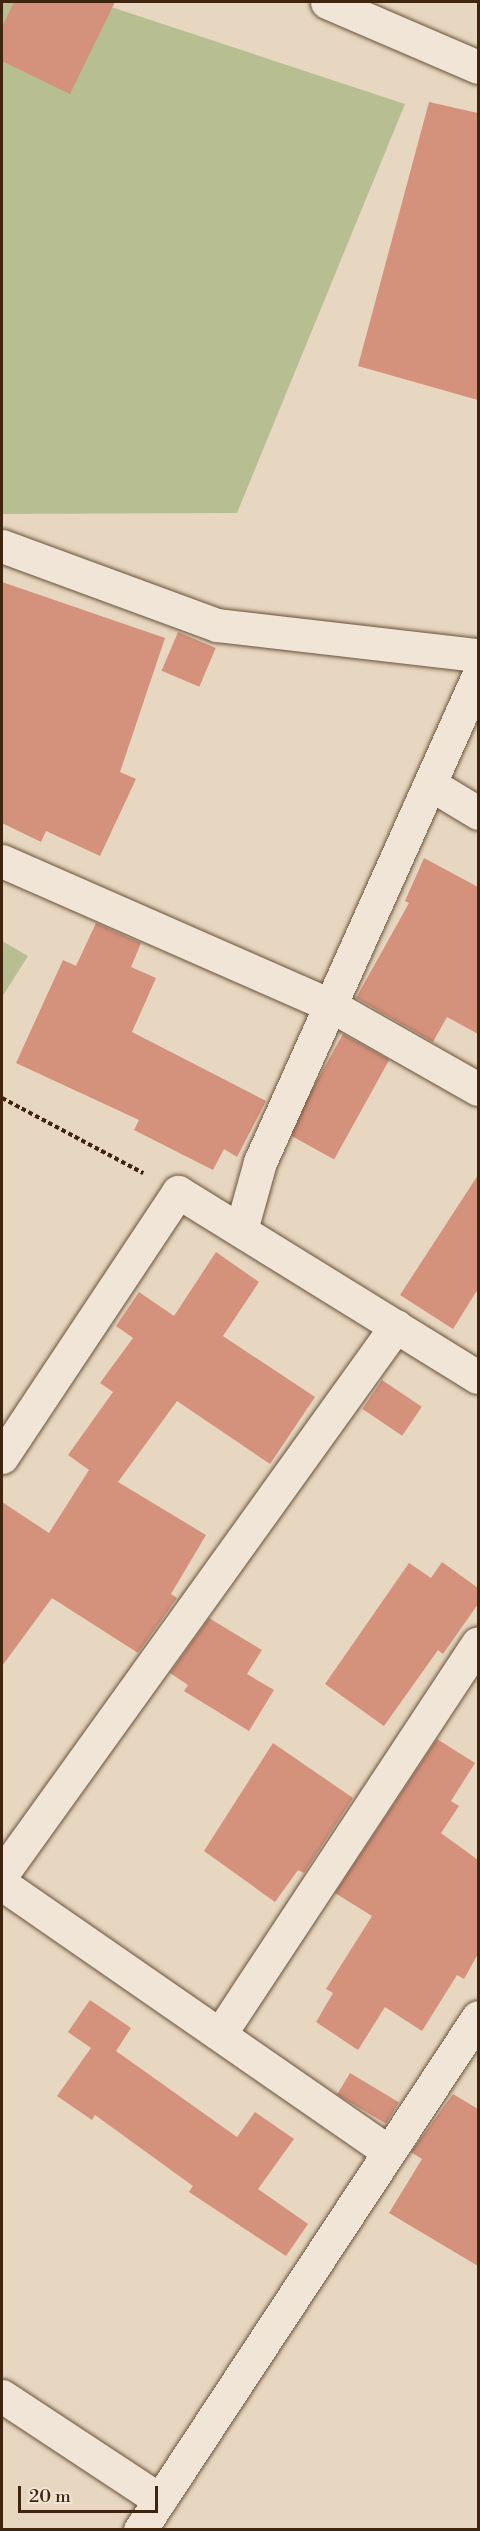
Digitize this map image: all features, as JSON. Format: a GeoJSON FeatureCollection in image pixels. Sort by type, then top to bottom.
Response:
{"type":"FeatureCollection","features":[{"type":"Feature","properties":{"kind":"street"},"geometry":{"type":"LineString","coordinates":[[327,2],[478,67]]}},
{"type":"Feature","properties":{"kind":"street"},"geometry":{"type":"LineString","coordinates":[[2,546],[217,625],[478,655]]}},
{"type":"Feature","properties":{"kind":"street"},"geometry":{"type":"LineString","coordinates":[[241,1230],[260,1162],[478,676]]}},
{"type":"Feature","properties":{"kind":"street"},"geometry":{"type":"LineString","coordinates":[[430,784],[478,813]]}},
{"type":"Feature","properties":{"kind":"street"},"geometry":{"type":"LineString","coordinates":[[2,861],[330,1005],[478,1089]]}},
{"type":"Feature","properties":{"kind":"street"},"geometry":{"type":"LineString","coordinates":[[2,1457],[178,1192],[478,1377]]}},
{"type":"Feature","properties":{"kind":"street"},"geometry":{"type":"LineString","coordinates":[[2,1874],[396,1326]]}},
{"type":"Feature","properties":{"kind":"street"},"geometry":{"type":"LineString","coordinates":[[219,2034],[478,1644]]}},
{"type":"Feature","properties":{"kind":"street"},"geometry":{"type":"LineString","coordinates":[[2,1884],[387,2151]]}},
{"type":"Feature","properties":{"kind":"street"},"geometry":{"type":"LineString","coordinates":[[140,2529],[387,2151],[478,2017]]}},
{"type":"Feature","properties":{"kind":"street"},"geometry":{"type":"LineString","coordinates":[[2,2396],[160,2500]]}},
{"type":"Feature","properties":{"kind":"path"},"geometry":{"type":"LineString","coordinates":[[2,1098],[178,1192]]}},
{"type":"Feature","properties":{"kind":"green space"},"geometry":{"type":"Polygon","coordinates":[[[2,2],[96,2],[405,104],[237,513],[2,514],[2,2]]]}},
{"type":"Feature","properties":{"kind":"green space"},"geometry":{"type":"Polygon","coordinates":[[[2,941],[28,956],[2,997],[2,941]]]}},
{"type":"Feature","properties":{"kind":"building"},"geometry":{"type":"Polygon","coordinates":[[[14,2],[115,2],[70,94],[2,61],[2,27],[14,2]]]}},
{"type":"Feature","properties":{"kind":"building"},"geometry":{"type":"Polygon","coordinates":[[[429,102],[478,113],[478,400],[358,366],[429,102]]]}},
{"type":"Feature","properties":{"kind":"building"},"geometry":{"type":"Polygon","coordinates":[[[2,582],[165,638],[120,772],[136,779],[100,856],[46,831],[41,842],[2,823],[2,582]]]}},
{"type":"Feature","properties":{"kind":"building"},"geometry":{"type":"Polygon","coordinates":[[[178,632],[216,648],[199,687],[162,671],[178,632]]]}},
{"type":"Feature","properties":{"kind":"building"},"geometry":{"type":"Polygon","coordinates":[[[424,858],[478,887],[478,1034],[447,1017],[433,1042],[356,998],[409,903],[405,901],[424,858]]]}},
{"type":"Feature","properties":{"kind":"building"},"geometry":{"type":"Polygon","coordinates":[[[96,923],[141,943],[131,967],[156,978],[132,1032],[266,1101],[237,1157],[224,1149],[213,1170],[134,1130],[139,1120],[16,1063],[63,960],[76,966],[96,923]]]}},
{"type":"Feature","properties":{"kind":"building"},"geometry":{"type":"Polygon","coordinates":[[[343,1034],[389,1060],[334,1159],[288,1134],[343,1034]]]}},
{"type":"Feature","properties":{"kind":"building"},"geometry":{"type":"Polygon","coordinates":[[[478,1175],[478,1289],[453,1329],[400,1295],[478,1175]]]}},
{"type":"Feature","properties":{"kind":"building"},"geometry":{"type":"Polygon","coordinates":[[[216,1252],[259,1282],[223,1336],[315,1397],[270,1464],[177,1401],[118,1482],[206,1535],[171,1594],[177,1598],[138,1653],[52,1598],[2,1666],[2,1502],[49,1533],[89,1470],[68,1455],[113,1392],[100,1383],[133,1338],[116,1326],[139,1292],[174,1316],[216,1252]]]}},
{"type":"Feature","properties":{"kind":"building"},"geometry":{"type":"Polygon","coordinates":[[[382,1380],[422,1407],[402,1436],[362,1409],[382,1380]]]}},
{"type":"Feature","properties":{"kind":"building"},"geometry":{"type":"Polygon","coordinates":[[[442,1562],[478,1588],[478,1604],[443,1654],[438,1650],[384,1726],[325,1684],[409,1563],[431,1578],[442,1562]]]}},
{"type":"Feature","properties":{"kind":"building"},"geometry":{"type":"Polygon","coordinates":[[[209,1618],[262,1650],[247,1674],[274,1690],[249,1731],[184,1691],[188,1685],[170,1673],[209,1618]]]}},
{"type":"Feature","properties":{"kind":"building"},"geometry":{"type":"Polygon","coordinates":[[[437,1739],[475,1763],[451,1801],[459,1806],[441,1833],[478,1860],[478,1954],[464,1979],[457,1975],[422,2031],[385,2007],[358,2050],[316,2022],[333,1993],[326,1989],[372,1916],[335,1893],[437,1739]]]}},
{"type":"Feature","properties":{"kind":"building"},"geometry":{"type":"Polygon","coordinates":[[[273,1743],[353,1798],[304,1873],[298,1870],[275,1902],[204,1851],[273,1743]]]}},
{"type":"Feature","properties":{"kind":"building"},"geometry":{"type":"Polygon","coordinates":[[[90,2000],[131,2028],[116,2051],[237,2137],[255,2112],[294,2139],[258,2189],[308,2224],[286,2256],[189,2192],[193,2186],[95,2115],[92,2120],[57,2096],[91,2048],[68,2032],[90,2000]]]}},
{"type":"Feature","properties":{"kind":"building"},"geometry":{"type":"Polygon","coordinates":[[[350,2073],[399,2102],[386,2124],[337,2094],[350,2073]]]}},
{"type":"Feature","properties":{"kind":"building"},"geometry":{"type":"Polygon","coordinates":[[[453,2094],[478,2109],[478,2266],[389,2213],[422,2159],[411,2152],[453,2094]]]}}]}
